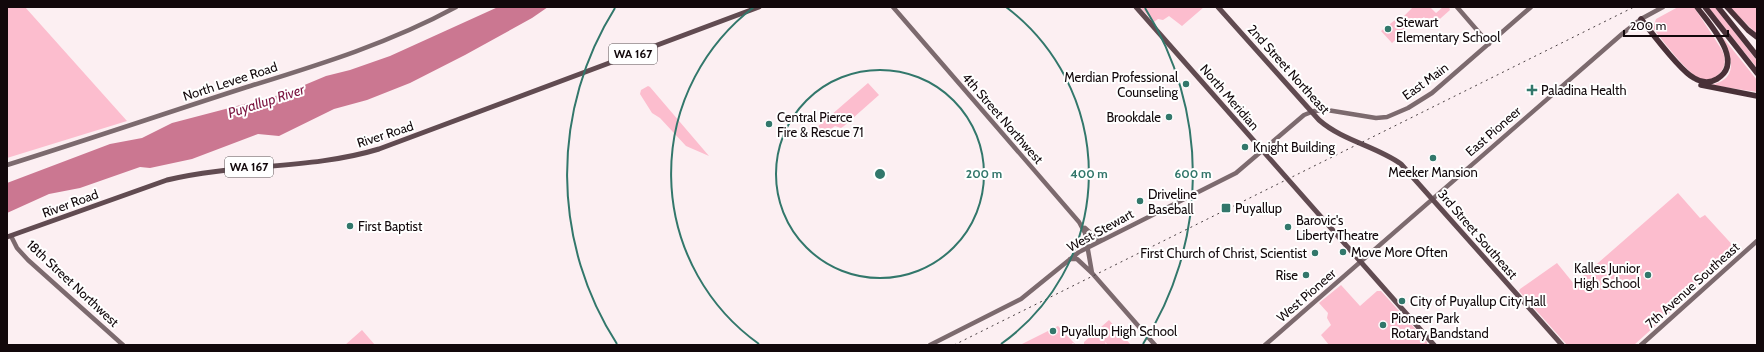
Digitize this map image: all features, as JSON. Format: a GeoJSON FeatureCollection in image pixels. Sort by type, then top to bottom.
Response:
{"type":"FeatureCollection","features":[{"type":"Feature","properties":{"kind":"highway"},"geometry":{"type":"LineString","coordinates":[[1639,20],[1689,75],[1698,80],[1710,82],[1724,74],[1728,67],[1729,57],[1724,46],[1697,7]]}},
{"type":"Feature","properties":{"kind":"highway"},"geometry":{"type":"LineString","coordinates":[[1704,7],[1757,73]]}},
{"type":"Feature","properties":{"kind":"highway"},"geometry":{"type":"LineString","coordinates":[[1718,7],[1757,56]]}},
{"type":"Feature","properties":{"kind":"highway"},"geometry":{"type":"LineString","coordinates":[[1727,7],[1748,30],[1757,37]]}},
{"type":"Feature","properties":{"kind":"highway"},"geometry":{"type":"LineString","coordinates":[[1639,20],[1691,81],[1702,85],[1757,96]]}},
{"type":"Feature","properties":{"kind":"main road","name":"North Levee Road"},"geometry":{"type":"LineString","coordinates":[[7,165],[288,74],[366,47],[403,33],[456,7]]}},
{"type":"Feature","properties":{"kind":"main road","name":"River Road"},"geometry":{"type":"LineString","coordinates":[[9,236],[167,180],[188,175],[226,169],[329,161],[379,149],[759,7]]}},
{"type":"Feature","properties":{"kind":"main road","name":"4th Street Northwest"},"geometry":{"type":"LineString","coordinates":[[893,7],[1079,222],[1085,233],[1092,273]]}},
{"type":"Feature","properties":{"kind":"main road","name":"North Meridian"},"geometry":{"type":"LineString","coordinates":[[1136,7],[1434,345]]}},
{"type":"Feature","properties":{"kind":"main road","name":"2nd Street Northeast"},"geometry":{"type":"LineString","coordinates":[[1218,7],[1319,120],[1334,131],[1371,147]]}},
{"type":"Feature","properties":{"kind":"main road"},"geometry":{"type":"LineString","coordinates":[[1457,7],[1489,44]]}},
{"type":"Feature","properties":{"kind":"main road","name":"East Main"},"geometry":{"type":"LineString","coordinates":[[1311,112],[1332,110],[1376,118],[1394,115],[1425,99],[1531,7]]}},
{"type":"Feature","properties":{"kind":"main road","name":"East Pioneer"},"geometry":{"type":"LineString","coordinates":[[1360,262],[1639,20],[1663,7]]}},
{"type":"Feature","properties":{"kind":"main road","name":"West Stewart"},"geometry":{"type":"LineString","coordinates":[[930,345],[1021,299],[1069,259],[1087,248],[1240,170],[1296,120],[1311,112]]}},
{"type":"Feature","properties":{"kind":"main road","name":"3rd Street Southeast"},"geometry":{"type":"LineString","coordinates":[[1371,147],[1401,164],[1562,345]]}},
{"type":"Feature","properties":{"kind":"main road"},"geometry":{"type":"LineString","coordinates":[[1079,222],[1094,237],[1099,240],[1103,240]]}},
{"type":"Feature","properties":{"kind":"main road","name":"18th Street Northwest"},"geometry":{"type":"LineString","coordinates":[[9,236],[28,260],[123,345]]}},
{"type":"Feature","properties":{"kind":"main road","name":"7th Avenue Southeast"},"geometry":{"type":"LineString","coordinates":[[1641,345],[1757,241]]}},
{"type":"Feature","properties":{"kind":"main road"},"geometry":{"type":"LineString","coordinates":[[1069,259],[1077,259],[1092,273],[1155,345]]}},
{"type":"Feature","properties":{"kind":"main road","name":"West Pioneer"},"geometry":{"type":"LineString","coordinates":[[1266,345],[1360,262]]}},
{"type":"Feature","properties":{"kind":"shaded area"},"geometry":{"type":"Polygon","coordinates":[[[7,7],[25,7],[127,121],[7,158],[7,7]]]}},
{"type":"Feature","properties":{"kind":"shaded area"},"geometry":{"type":"Polygon","coordinates":[[[1140,7],[1204,7],[1182,26],[1169,16],[1163,20],[1158,19],[1154,22],[1140,7]]]}},
{"type":"Feature","properties":{"kind":"shaded area"},"geometry":{"type":"Polygon","coordinates":[[[1413,7],[1430,7],[1436,13],[1443,7],[1449,7],[1450,10],[1432,26],[1424,17],[1410,28],[1410,25],[1403,17],[1413,7]]]}},
{"type":"Feature","properties":{"kind":"shaded area"},"geometry":{"type":"Polygon","coordinates":[[[1678,7],[1694,7],[1722,50],[1725,59],[1724,65],[1720,73],[1713,78],[1703,80],[1689,71],[1653,28],[1656,19],[1678,7]]]}},
{"type":"Feature","properties":{"kind":"shaded area"},"geometry":{"type":"Polygon","coordinates":[[[1708,7],[1715,7],[1757,61],[1757,68],[1708,7]]]}},
{"type":"Feature","properties":{"kind":"shaded area"},"geometry":{"type":"Polygon","coordinates":[[[1729,7],[1757,7],[1757,34],[1729,7]]]}},
{"type":"Feature","properties":{"kind":"shaded area"},"geometry":{"type":"Polygon","coordinates":[[[1402,18],[1409,25],[1408,28],[1392,43],[1381,31],[1395,20],[1397,24],[1402,18]]]}},
{"type":"Feature","properties":{"kind":"shaded area"},"geometry":{"type":"Polygon","coordinates":[[[1717,30],[1757,80],[1757,92],[1710,85],[1721,81],[1727,76],[1730,70],[1731,62],[1729,54],[1717,30]]]}},
{"type":"Feature","properties":{"kind":"shaded area"},"geometry":{"type":"Polygon","coordinates":[[[868,83],[879,95],[844,126],[841,128],[835,126],[821,136],[815,129],[868,83]]]}},
{"type":"Feature","properties":{"kind":"shaded area"},"geometry":{"type":"Polygon","coordinates":[[[648,86],[709,156],[686,146],[660,118],[652,113],[640,94],[641,90],[648,86]]]}},
{"type":"Feature","properties":{"kind":"shaded area","name":"Kalles Junior High School"},"geometry":{"type":"Polygon","coordinates":[[[1678,193],[1700,218],[1705,215],[1738,251],[1634,345],[1567,345],[1519,291],[1520,289],[1557,263],[1574,284],[1678,193]]]}},
{"type":"Feature","properties":{"kind":"shaded area"},"geometry":{"type":"Polygon","coordinates":[[[1341,285],[1360,306],[1377,291],[1381,291],[1427,342],[1427,345],[1329,345],[1321,335],[1331,325],[1327,318],[1328,313],[1319,303],[1341,285]]]}},
{"type":"Feature","properties":{"kind":"shaded area"},"geometry":{"type":"Polygon","coordinates":[[[1109,320],[1131,345],[1108,345],[1105,342],[1106,345],[1084,345],[1084,342],[1109,320]]]}},
{"type":"Feature","properties":{"kind":"shaded area"},"geometry":{"type":"Polygon","coordinates":[[[1058,326],[1076,345],[1073,343],[1070,345],[1020,345],[1058,326]]]}},
{"type":"Feature","properties":{"kind":"shaded area"},"geometry":{"type":"Polygon","coordinates":[[[362,330],[375,345],[345,345],[362,330]]]}},
{"type":"Feature","properties":{"kind":"water","name":"Puyallup River"},"geometry":{"type":"Polygon","coordinates":[[[498,7],[548,7],[532,18],[465,55],[410,83],[367,100],[334,109],[279,136],[258,134],[192,159],[150,168],[140,167],[80,188],[49,194],[7,213],[7,183],[110,144],[142,138],[172,123],[283,94],[326,76],[350,70],[390,56],[498,7]]]}},
{"type":"Feature","properties":{"kind":"railway"},"geometry":{"type":"LineString","coordinates":[[954,345],[1634,7]]}},
{"type":"Feature","properties":{"kind":"place","name":"Stewart Elementary School"},"geometry":{"type":"Point","coordinates":[1388,29]}},
{"type":"Feature","properties":{"kind":"place","name":"Merdian Professional Counseling"},"geometry":{"type":"Point","coordinates":[1186,84]}},
{"type":"Feature","properties":{"kind":"place","name":"Paladina Health"},"geometry":{"type":"Point","coordinates":[1532,90]}},
{"type":"Feature","properties":{"kind":"place","name":"Brookdale"},"geometry":{"type":"Point","coordinates":[1169,117]}},
{"type":"Feature","properties":{"kind":"place","name":"Central Pierce Fire & Rescue 71"},"geometry":{"type":"Point","coordinates":[769,124]}},
{"type":"Feature","properties":{"kind":"place","name":"Knight Building"},"geometry":{"type":"Point","coordinates":[1245,147]}},
{"type":"Feature","properties":{"kind":"place","name":"Meeker Mansion"},"geometry":{"type":"Point","coordinates":[1433,158]}},
{"type":"Feature","properties":{"kind":"place","name":"Driveline Baseball"},"geometry":{"type":"Point","coordinates":[1140,201]}},
{"type":"Feature","properties":{"kind":"place","name":"Puyallup"},"geometry":{"type":"Point","coordinates":[1226,208]}},
{"type":"Feature","properties":{"kind":"place","name":"First Baptist"},"geometry":{"type":"Point","coordinates":[350,226]}},
{"type":"Feature","properties":{"kind":"place","name":"Barovic's Liberty Theatre"},"geometry":{"type":"Point","coordinates":[1288,227]}},
{"type":"Feature","properties":{"kind":"place","name":"Move More Often"},"geometry":{"type":"Point","coordinates":[1343,252]}},
{"type":"Feature","properties":{"kind":"place","name":"First Church of Christ, Scientist"},"geometry":{"type":"Point","coordinates":[1315,253]}},
{"type":"Feature","properties":{"kind":"place","name":"Rise"},"geometry":{"type":"Point","coordinates":[1306,275]}},
{"type":"Feature","properties":{"kind":"place","name":"Kalles Junior High School"},"geometry":{"type":"Point","coordinates":[1648,275]}},
{"type":"Feature","properties":{"kind":"place","name":"City of Puyallup City Hall"},"geometry":{"type":"Point","coordinates":[1402,301]}},
{"type":"Feature","properties":{"kind":"place","name":"Pioneer Park Rotary Bandstand"},"geometry":{"type":"Point","coordinates":[1383,325]}},
{"type":"Feature","properties":{"kind":"place","name":"Puyallup High School"},"geometry":{"type":"Point","coordinates":[1053,331]}}]}
